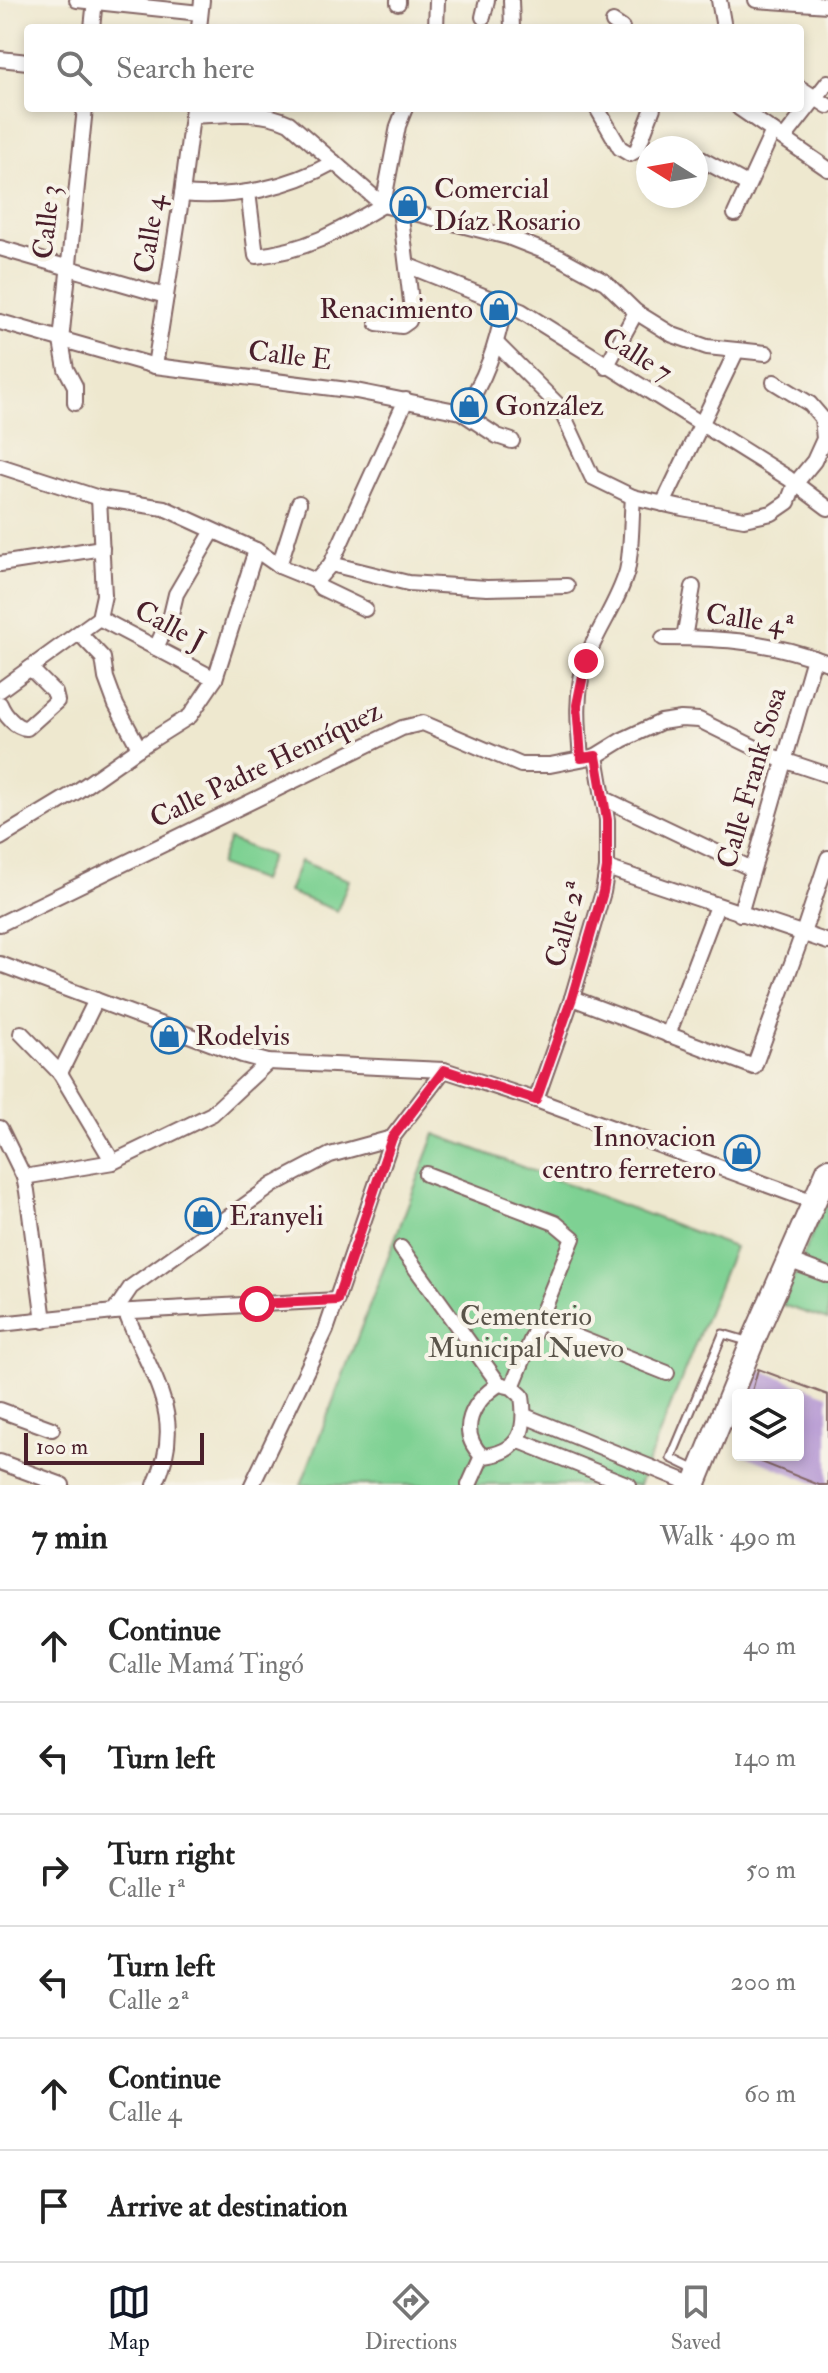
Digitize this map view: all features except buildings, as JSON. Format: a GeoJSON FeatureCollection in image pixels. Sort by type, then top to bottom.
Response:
{"type":"FeatureCollection","features":[{"type":"Feature","properties":{"kind":"main road"},"geometry":{"type":"LineString","coordinates":[[696,1480],[828,1170]]}},
{"type":"Feature","properties":{"kind":"street"},"geometry":{"type":"LineString","coordinates":[[77,0],[200,14]]}},
{"type":"Feature","properties":{"kind":"street"},"geometry":{"type":"LineString","coordinates":[[436,24],[437,0]]}},
{"type":"Feature","properties":{"kind":"street"},"geometry":{"type":"LineString","coordinates":[[483,17],[487,0]]}},
{"type":"Feature","properties":{"kind":"street"},"geometry":{"type":"LineString","coordinates":[[511,0],[512,24]]}},
{"type":"Feature","properties":{"kind":"street"},"geometry":{"type":"LineString","coordinates":[[719,0],[723,24]]}},
{"type":"Feature","properties":{"kind":"street"},"geometry":{"type":"LineString","coordinates":[[756,0],[828,5]]}},
{"type":"Feature","properties":{"kind":"street"},"geometry":{"type":"LineString","coordinates":[[92,24],[95,1]]}},
{"type":"Feature","properties":{"kind":"street"},"geometry":{"type":"LineString","coordinates":[[0,59],[24,62]]}},
{"type":"Feature","properties":{"kind":"street"},"geometry":{"type":"LineString","coordinates":[[735,214],[747,184],[779,134],[822,102],[828,82]]}},
{"type":"Feature","properties":{"kind":"street"},"geometry":{"type":"LineString","coordinates":[[804,91],[822,102]]}},
{"type":"Feature","properties":{"kind":"street","name":"Calle 3"},"geometry":{"type":"LineString","coordinates":[[61,341],[85,112]]}},
{"type":"Feature","properties":{"kind":"street"},"geometry":{"type":"LineString","coordinates":[[193,112],[279,113],[383,205],[508,237],[559,257],[605,282],[636,312],[673,335],[707,347],[766,353]]}},
{"type":"Feature","properties":{"kind":"street","name":"Calle 4"},"geometry":{"type":"LineString","coordinates":[[155,366],[193,112]]}},
{"type":"Feature","properties":{"kind":"street"},"geometry":{"type":"LineString","coordinates":[[248,192],[256,256],[282,253],[317,242],[383,205],[403,112]]}},
{"type":"Feature","properties":{"kind":"street"},"geometry":{"type":"LineString","coordinates":[[599,112],[620,148],[630,154],[637,150],[651,112]]}},
{"type":"Feature","properties":{"kind":"street"},"geometry":{"type":"LineString","coordinates":[[745,112],[828,169]]}},
{"type":"Feature","properties":{"kind":"street"},"geometry":{"type":"LineString","coordinates":[[182,194],[248,192],[294,181],[334,162]]}},
{"type":"Feature","properties":{"kind":"street"},"geometry":{"type":"LineString","coordinates":[[708,163],[747,184]]}},
{"type":"Feature","properties":{"kind":"street"},"geometry":{"type":"LineString","coordinates":[[377,323],[402,326],[409,321],[412,310],[400,209]]}},
{"type":"Feature","properties":{"kind":"street"},"geometry":{"type":"LineString","coordinates":[[0,248],[166,296]]}},
{"type":"Feature","properties":{"kind":"street","name":"Calle 7"},"geometry":{"type":"LineString","coordinates":[[409,266],[521,311],[828,508]]}},
{"type":"Feature","properties":{"kind":"street"},"geometry":{"type":"LineString","coordinates":[[505,305],[496,343],[474,393],[461,412],[497,436],[512,441]]}},
{"type":"Feature","properties":{"kind":"street"},"geometry":{"type":"LineString","coordinates":[[606,367],[636,312]]}},
{"type":"Feature","properties":{"kind":"street","name":"Calle E"},"geometry":{"type":"LineString","coordinates":[[0,322],[155,366],[356,391],[461,412]]}},
{"type":"Feature","properties":{"kind":"street"},"geometry":{"type":"LineString","coordinates":[[61,341],[66,369],[75,386],[75,403]]}},
{"type":"Feature","properties":{"kind":"street"},"geometry":{"type":"LineString","coordinates":[[496,343],[559,406],[592,477],[633,497],[744,519],[772,513],[788,502],[795,484],[814,461],[824,439],[822,418],[810,404],[774,382]]}},
{"type":"Feature","properties":{"kind":"street"},"geometry":{"type":"LineString","coordinates":[[663,504],[736,352]]}},
{"type":"Feature","properties":{"kind":"street"},"geometry":{"type":"LineString","coordinates":[[316,581],[331,564],[406,400]]}},
{"type":"Feature","properties":{"kind":"street"},"geometry":{"type":"LineString","coordinates":[[0,466],[99,498],[164,508],[256,550],[279,566],[316,581],[321,588],[365,609]]}},
{"type":"Feature","properties":{"kind":"street"},"geometry":{"type":"LineString","coordinates":[[581,758],[577,705],[582,678],[586,661],[627,570],[633,497]]}},
{"type":"Feature","properties":{"kind":"street"},"geometry":{"type":"LineString","coordinates":[[0,690],[99,618],[104,595],[99,498]]}},
{"type":"Feature","properties":{"kind":"street"},"geometry":{"type":"LineString","coordinates":[[279,566],[299,503]]}},
{"type":"Feature","properties":{"kind":"street"},"geometry":{"type":"LineString","coordinates":[[156,648],[171,615],[176,594],[213,531]]}},
{"type":"Feature","properties":{"kind":"street"},"geometry":{"type":"LineString","coordinates":[[0,564],[102,548]]}},
{"type":"Feature","properties":{"kind":"street"},"geometry":{"type":"LineString","coordinates":[[0,838],[190,716],[215,679],[256,550]]}},
{"type":"Feature","properties":{"kind":"street"},"geometry":{"type":"LineString","coordinates":[[331,564],[408,583],[487,588],[567,586]]}},
{"type":"Feature","properties":{"kind":"street"},"geometry":{"type":"LineString","coordinates":[[684,638],[693,587]]}},
{"type":"Feature","properties":{"kind":"street","name":"Calle J"},"geometry":{"type":"LineString","coordinates":[[99,618],[215,679]]}},
{"type":"Feature","properties":{"kind":"street"},"geometry":{"type":"LineString","coordinates":[[79,633],[103,658],[106,678],[116,705],[139,748]]}},
{"type":"Feature","properties":{"kind":"street","name":"Calle 4ª"},"geometry":{"type":"LineString","coordinates":[[663,638],[724,638],[773,645],[821,660]]}},
{"type":"Feature","properties":{"kind":"street","name":"Calle Frank Sosa"},"geometry":{"type":"LineString","coordinates":[[740,914],[784,761],[821,660]]}},
{"type":"Feature","properties":{"kind":"street"},"geometry":{"type":"LineString","coordinates":[[0,704],[17,726],[27,728],[57,701],[55,693],[30,668]]}},
{"type":"Feature","properties":{"kind":"street","name":"Calle Padre Henríquez"},"geometry":{"type":"LineString","coordinates":[[0,924],[402,728],[423,723],[521,765],[550,765],[596,756],[661,722],[699,720],[784,761],[828,775]]}},
{"type":"Feature","properties":{"kind":"street","name":"Calle 2ª"},"geometry":{"type":"LineString","coordinates":[[536,1100],[572,998],[603,892],[607,868],[607,820],[596,756]]}},
{"type":"Feature","properties":{"kind":"street"},"geometry":{"type":"LineString","coordinates":[[603,798],[752,869]]}},
{"type":"Feature","properties":{"kind":"street"},"geometry":{"type":"LineString","coordinates":[[572,998],[754,1067],[828,858]]}},
{"type":"Feature","properties":{"kind":"street"},"geometry":{"type":"LineString","coordinates":[[607,868],[828,942]]}},
{"type":"Feature","properties":{"kind":"street"},"geometry":{"type":"LineString","coordinates":[[668,1035],[717,906]]}},
{"type":"Feature","properties":{"kind":"street"},"geometry":{"type":"LineString","coordinates":[[0,964],[268,1062],[444,1070],[536,1100],[814,1202]]}},
{"type":"Feature","properties":{"kind":"street"},"geometry":{"type":"LineString","coordinates":[[60,1073],[96,1000]]}},
{"type":"Feature","properties":{"kind":"street"},"geometry":{"type":"LineString","coordinates":[[21,1033],[60,1073],[113,1162]]}},
{"type":"Feature","properties":{"kind":"street"},"geometry":{"type":"LineString","coordinates":[[24,1177],[113,1162],[212,1114],[268,1062]]}},
{"type":"Feature","properties":{"kind":"street"},"geometry":{"type":"LineString","coordinates":[[252,1485],[316,1353],[392,1138],[444,1070]]}},
{"type":"Feature","properties":{"kind":"street"},"geometry":{"type":"LineString","coordinates":[[2,1135],[24,1177],[44,1321]]}},
{"type":"Feature","properties":{"kind":"street"},"geometry":{"type":"LineString","coordinates":[[120,1312],[131,1287],[273,1185],[330,1155],[392,1138]]}},
{"type":"Feature","properties":{"kind":"street"},"geometry":{"type":"LineString","coordinates":[[401,1248],[506,1385],[522,1396],[525,1416],[517,1440],[514,1446],[499,1455],[482,1456],[474,1448],[469,1434],[470,1414],[479,1398],[506,1385],[539,1322],[573,1238],[555,1223],[426,1174]]}},
{"type":"Feature","properties":{"kind":"street"},"geometry":{"type":"LineString","coordinates":[[788,1260],[828,1275]]}},
{"type":"Feature","properties":{"kind":"street"},"geometry":{"type":"LineString","coordinates":[[0,1324],[120,1312],[337,1300]]}},
{"type":"Feature","properties":{"kind":"street"},"geometry":{"type":"LineString","coordinates":[[120,1312],[165,1398],[169,1431],[166,1453],[155,1485]]}},
{"type":"Feature","properties":{"kind":"street"},"geometry":{"type":"LineString","coordinates":[[539,1322],[667,1373]]}},
{"type":"Feature","properties":{"kind":"street"},"geometry":{"type":"LineString","coordinates":[[0,1410],[52,1429]]}},
{"type":"Feature","properties":{"kind":"street"},"geometry":{"type":"LineString","coordinates":[[525,1416],[696,1480]]}},
{"type":"Feature","properties":{"kind":"street"},"geometry":{"type":"LineString","coordinates":[[517,1440],[629,1485]]}},
{"type":"Feature","properties":{"kind":"street"},"geometry":{"type":"LineString","coordinates":[[469,1485],[482,1456]]}},
{"type":"Feature","properties":{"kind":"street"},"geometry":{"type":"LineString","coordinates":[[0,1462],[62,1485]]}},
{"type":"Feature","properties":{"kind":"lane"},"geometry":{"type":"LineString","coordinates":[[696,1480],[671,1458],[723,1334],[752,1343]]}},
{"type":"Feature","properties":{"kind":"green space"},"geometry":{"type":"Polygon","coordinates":[[[229,839],[271,856],[261,881],[219,865],[229,839]]]}},
{"type":"Feature","properties":{"kind":"green space"},"geometry":{"type":"Polygon","coordinates":[[[300,861],[349,880],[337,911],[288,892],[300,861]]]}},
{"type":"Feature","properties":{"kind":"green space","name":"Cementerio Municipal Nuevo"},"geometry":{"type":"Polygon","coordinates":[[[435,1134],[734,1247],[639,1485],[301,1485],[435,1134]]]}},
{"type":"Feature","properties":{"kind":"green space"},"geometry":{"type":"Polygon","coordinates":[[[828,1197],[828,1320],[782,1305],[828,1197]]]}},
{"type":"Feature","properties":{"kind":"place","name":"Comercial Díaz Rosario"},"geometry":{"type":"Point","coordinates":[408,205]}},
{"type":"Feature","properties":{"kind":"place","name":"Renacimiento"},"geometry":{"type":"Point","coordinates":[499,309]}},
{"type":"Feature","properties":{"kind":"place","name":"González"},"geometry":{"type":"Point","coordinates":[469,406]}},
{"type":"Feature","properties":{"kind":"place","name":"Rodelvis"},"geometry":{"type":"Point","coordinates":[169,1036]}},
{"type":"Feature","properties":{"kind":"place","name":"Innovacion centro ferretero"},"geometry":{"type":"Point","coordinates":[742,1153]}},
{"type":"Feature","properties":{"kind":"place","name":"Eranyeli"},"geometry":{"type":"Point","coordinates":[203,1216]}},
{"type":"Feature","properties":{"kind":"route"},"geometry":{"type":"LineString","coordinates":[[257,1304],[337,1300],[392,1138],[444,1070],[536,1100],[572,998],[607,868],[607,820],[596,756],[581,758],[577,705],[586,661]]}}]}
